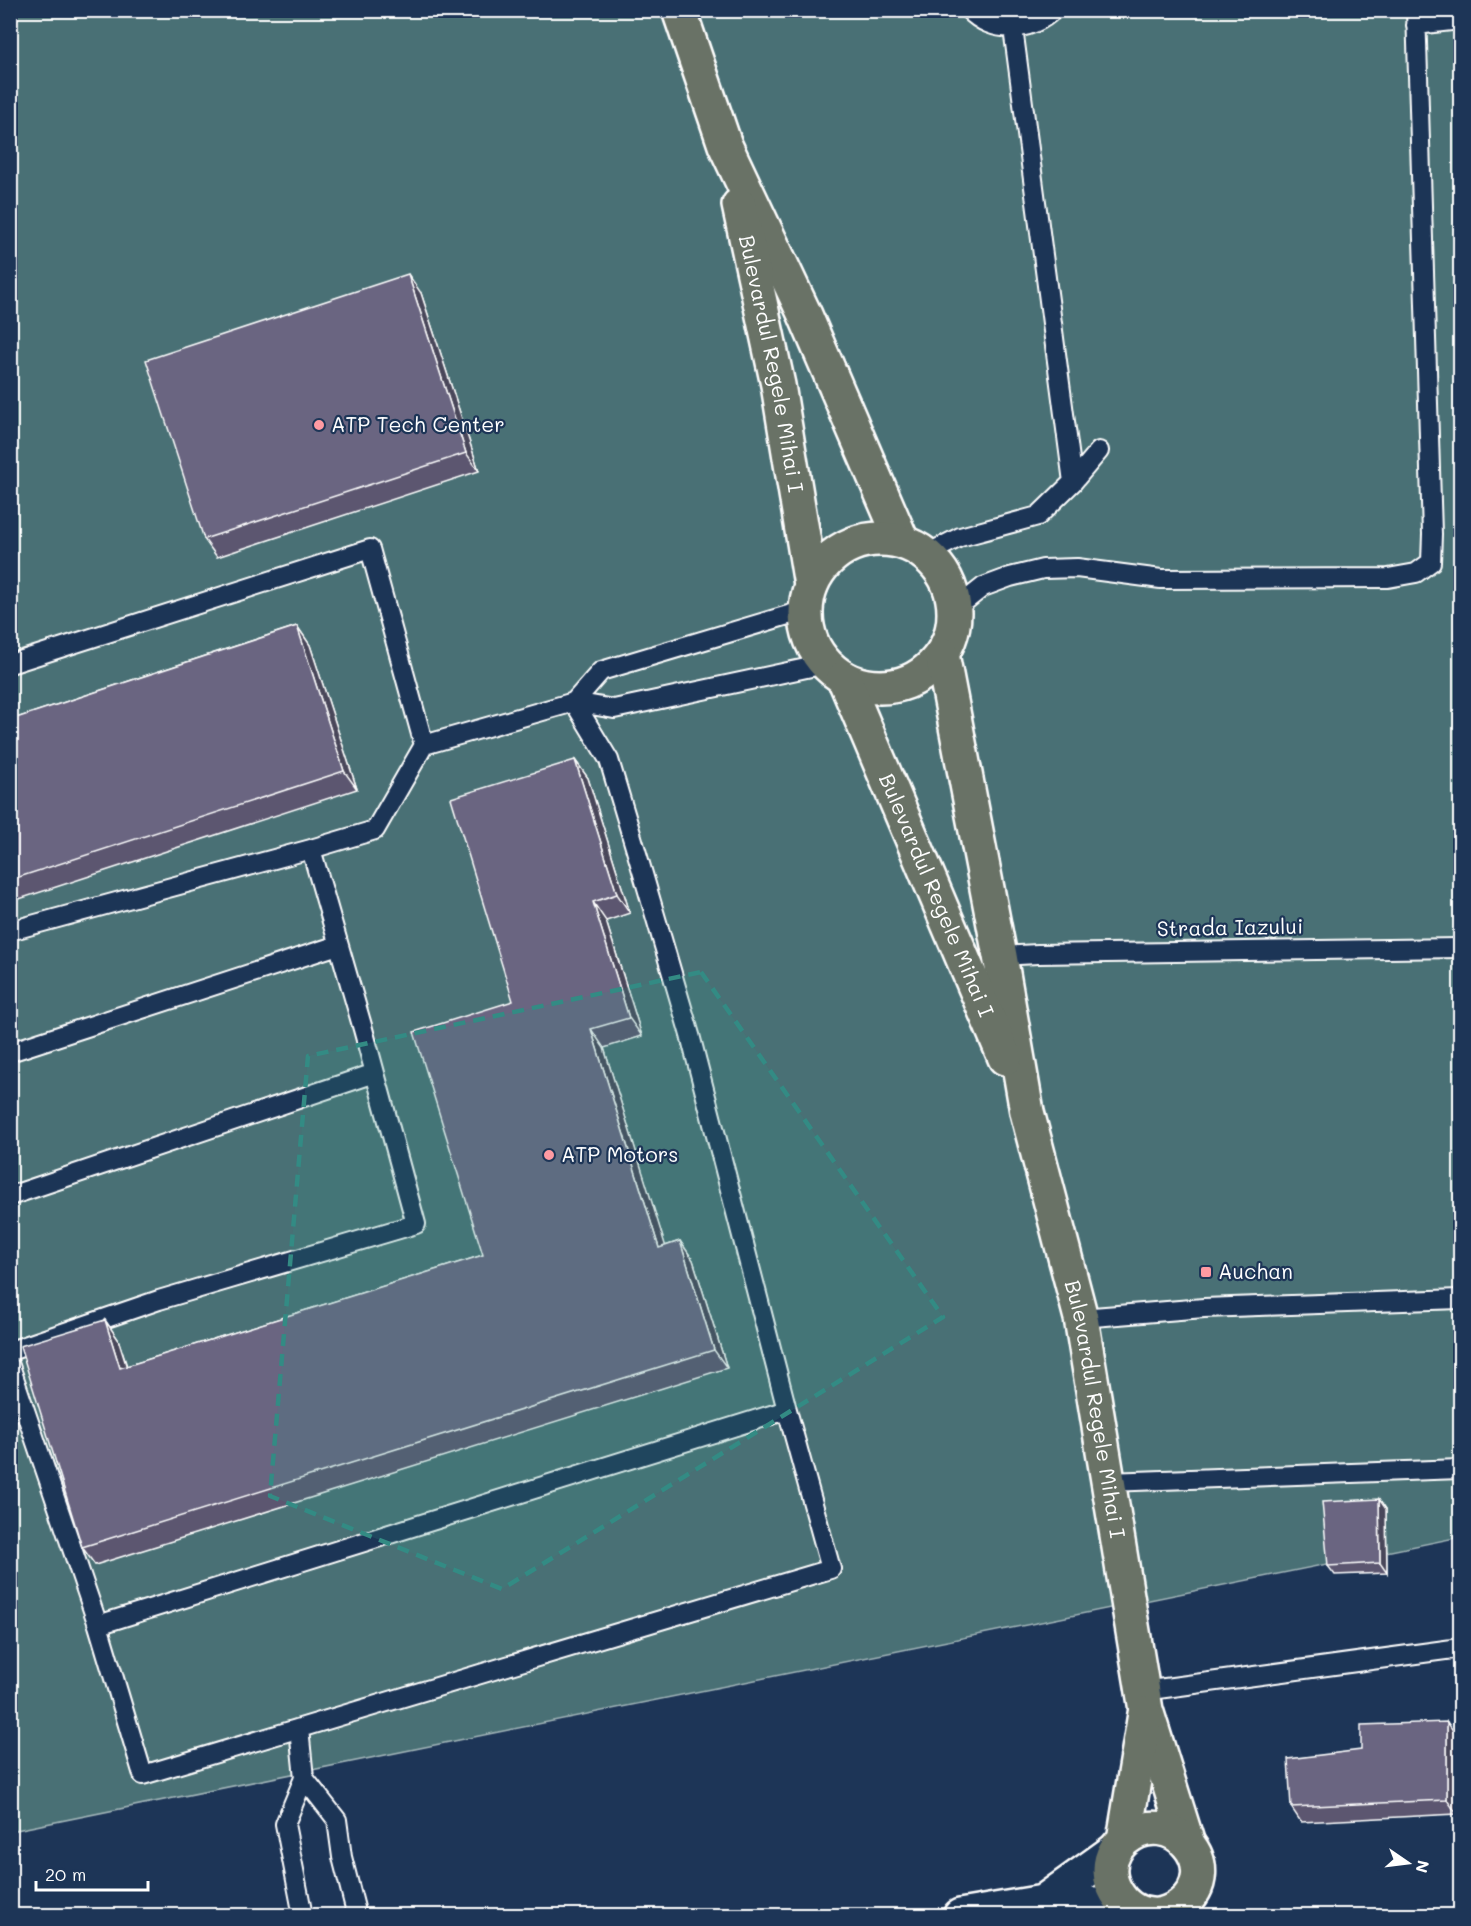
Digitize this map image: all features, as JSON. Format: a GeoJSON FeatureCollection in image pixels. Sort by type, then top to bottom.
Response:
{"type":"FeatureCollection","features":[{"type":"Feature","properties":{"kind":"main road","name":"Bulevardul Regele Mihai I"},"geometry":{"type":"LineString","coordinates":[[679,10],[725,145],[778,385],[808,597]]}},
{"type":"Feature","properties":{"kind":"main road","name":"Bulevardul Regele Mihai I"},"geometry":{"type":"LineString","coordinates":[[725,145],[915,548]]}},
{"type":"Feature","properties":{"kind":"main road"},"geometry":{"type":"LineString","coordinates":[[880,538],[915,548],[941,570],[950,589],[954,610],[949,640],[942,654],[927,670],[908,682],[886,687],[864,686],[835,671],[814,648],[807,630],[808,597],[822,565],[838,550],[858,541],[880,538]]}},
{"type":"Feature","properties":{"kind":"main road","name":"Bulevardul Regele Mihai I"},"geometry":{"type":"LineString","coordinates":[[942,654],[1000,956],[1027,1112],[1081,1318],[1144,1700],[1188,1844]]}},
{"type":"Feature","properties":{"kind":"main road","name":"Bulevardul Regele Mihai I"},"geometry":{"type":"LineString","coordinates":[[835,671],[1027,1112]]}},
{"type":"Feature","properties":{"kind":"main road","name":"Bulevardul Regele Mihai I"},"geometry":{"type":"LineString","coordinates":[[1119,1846],[1144,1700]]}},
{"type":"Feature","properties":{"kind":"main road"},"geometry":{"type":"LineString","coordinates":[[1159,1828],[1170,1830],[1188,1844],[1195,1854],[1198,1866],[1193,1903],[1186,1901],[1176,1909],[1164,1914],[1150,1915],[1134,1911],[1116,1894],[1111,1880],[1111,1866],[1119,1846],[1138,1831],[1159,1828]]}},
{"type":"Feature","properties":{"kind":"street"},"geometry":{"type":"LineString","coordinates":[[1043,1902],[1119,1846]]}},
{"type":"Feature","properties":{"kind":"street"},"geometry":{"type":"LineString","coordinates":[[960,1916],[1043,1902],[1134,1911]]}},
{"type":"Feature","properties":{"kind":"lane"},"geometry":{"type":"LineString","coordinates":[[969,10],[974,16],[993,26],[1013,28],[1030,25],[1047,17],[1053,10]]}},
{"type":"Feature","properties":{"kind":"lane"},"geometry":{"type":"LineString","coordinates":[[954,610],[983,587],[1010,577],[1043,569],[1077,568],[1161,579],[1388,578],[1416,573],[1431,562],[1416,18],[1461,20]]}},
{"type":"Feature","properties":{"kind":"lane"},"geometry":{"type":"LineString","coordinates":[[1013,28],[1073,482]]}},
{"type":"Feature","properties":{"kind":"lane"},"geometry":{"type":"LineString","coordinates":[[915,548],[1038,516],[1073,482],[1099,451]]}},
{"type":"Feature","properties":{"kind":"lane"},"geometry":{"type":"LineString","coordinates":[[10,664],[370,549],[424,745]]}},
{"type":"Feature","properties":{"kind":"lane"},"geometry":{"type":"LineString","coordinates":[[574,702],[601,671],[808,597]]}},
{"type":"Feature","properties":{"kind":"lane"},"geometry":{"type":"LineString","coordinates":[[10,931],[375,830],[424,745],[574,702],[614,709],[835,671]]}},
{"type":"Feature","properties":{"kind":"lane"},"geometry":{"type":"LineString","coordinates":[[10,1366],[98,1625],[143,1775],[831,1569],[787,1410],[690,1035],[638,857],[609,760],[574,702]]}},
{"type":"Feature","properties":{"kind":"lane"},"geometry":{"type":"LineString","coordinates":[[10,1351],[159,1300],[416,1224],[311,849]]}},
{"type":"Feature","properties":{"kind":"lane"},"geometry":{"type":"LineString","coordinates":[[10,1052],[338,945]]}},
{"type":"Feature","properties":{"kind":"lane","name":"Strada Iazului"},"geometry":{"type":"LineString","coordinates":[[1000,956],[1461,948]]}},
{"type":"Feature","properties":{"kind":"lane"},"geometry":{"type":"LineString","coordinates":[[10,1196],[375,1073]]}},
{"type":"Feature","properties":{"kind":"lane"},"geometry":{"type":"LineString","coordinates":[[1081,1318],[1204,1308],[1461,1299]]}},
{"type":"Feature","properties":{"kind":"lane"},"geometry":{"type":"LineString","coordinates":[[98,1625],[787,1410]]}},
{"type":"Feature","properties":{"kind":"lane"},"geometry":{"type":"LineString","coordinates":[[1108,1482],[1461,1469]]}},
{"type":"Feature","properties":{"kind":"lane"},"geometry":{"type":"LineString","coordinates":[[1144,1700],[1461,1648]]}},
{"type":"Feature","properties":{"kind":"lane"},"geometry":{"type":"LineString","coordinates":[[299,1729],[304,1778],[285,1824],[303,1916]]}},
{"type":"Feature","properties":{"kind":"lane"},"geometry":{"type":"LineString","coordinates":[[304,1778],[337,1820],[342,1857],[357,1916]]}},
{"type":"Feature","properties":{"kind":"highlighted area"},"geometry":{"type":"Polygon","coordinates":[[[701,972],[943,1317],[502,1589],[270,1496],[308,1056],[701,972]]]}},
{"type":"Feature","properties":{"kind":"green space"},"geometry":{"type":"Polygon","coordinates":[[[11,11],[1460,11],[1460,1537],[11,1831],[11,11]]]}},
{"type":"Feature","properties":{"kind":"building","name":"ATP Tech Center"},"geometry":{"type":"Polygon","coordinates":[[[408,274],[466,453],[204,539],[146,360],[408,274]]]}},
{"type":"Feature","properties":{"kind":"building"},"geometry":{"type":"Polygon","coordinates":[[[297,626],[344,771],[10,880],[10,720],[297,626]]]}},
{"type":"Feature","properties":{"kind":"building","name":"ATP Motors"},"geometry":{"type":"Polygon","coordinates":[[[575,760],[617,894],[593,902],[629,1018],[591,1029],[659,1248],[680,1241],[714,1350],[82,1547],[20,1346],[105,1320],[120,1368],[483,1255],[414,1032],[513,1001],[451,798],[575,760]]]}},
{"type":"Feature","properties":{"kind":"building"},"geometry":{"type":"Polygon","coordinates":[[[1379,1499],[1380,1563],[1328,1566],[1322,1502],[1379,1499]]]}},
{"type":"Feature","properties":{"kind":"building"},"geometry":{"type":"Polygon","coordinates":[[[1447,1722],[1447,1800],[1291,1807],[1288,1759],[1361,1750],[1361,1725],[1447,1722]]]}},
{"type":"Feature","properties":{"kind":"place","name":"ATP Tech Center"},"geometry":{"type":"Point","coordinates":[319,425]}},
{"type":"Feature","properties":{"kind":"place","name":"ATP Motors"},"geometry":{"type":"Point","coordinates":[549,1155]}},
{"type":"Feature","properties":{"kind":"place","name":"Auchan"},"geometry":{"type":"Point","coordinates":[1206,1272]}}]}
